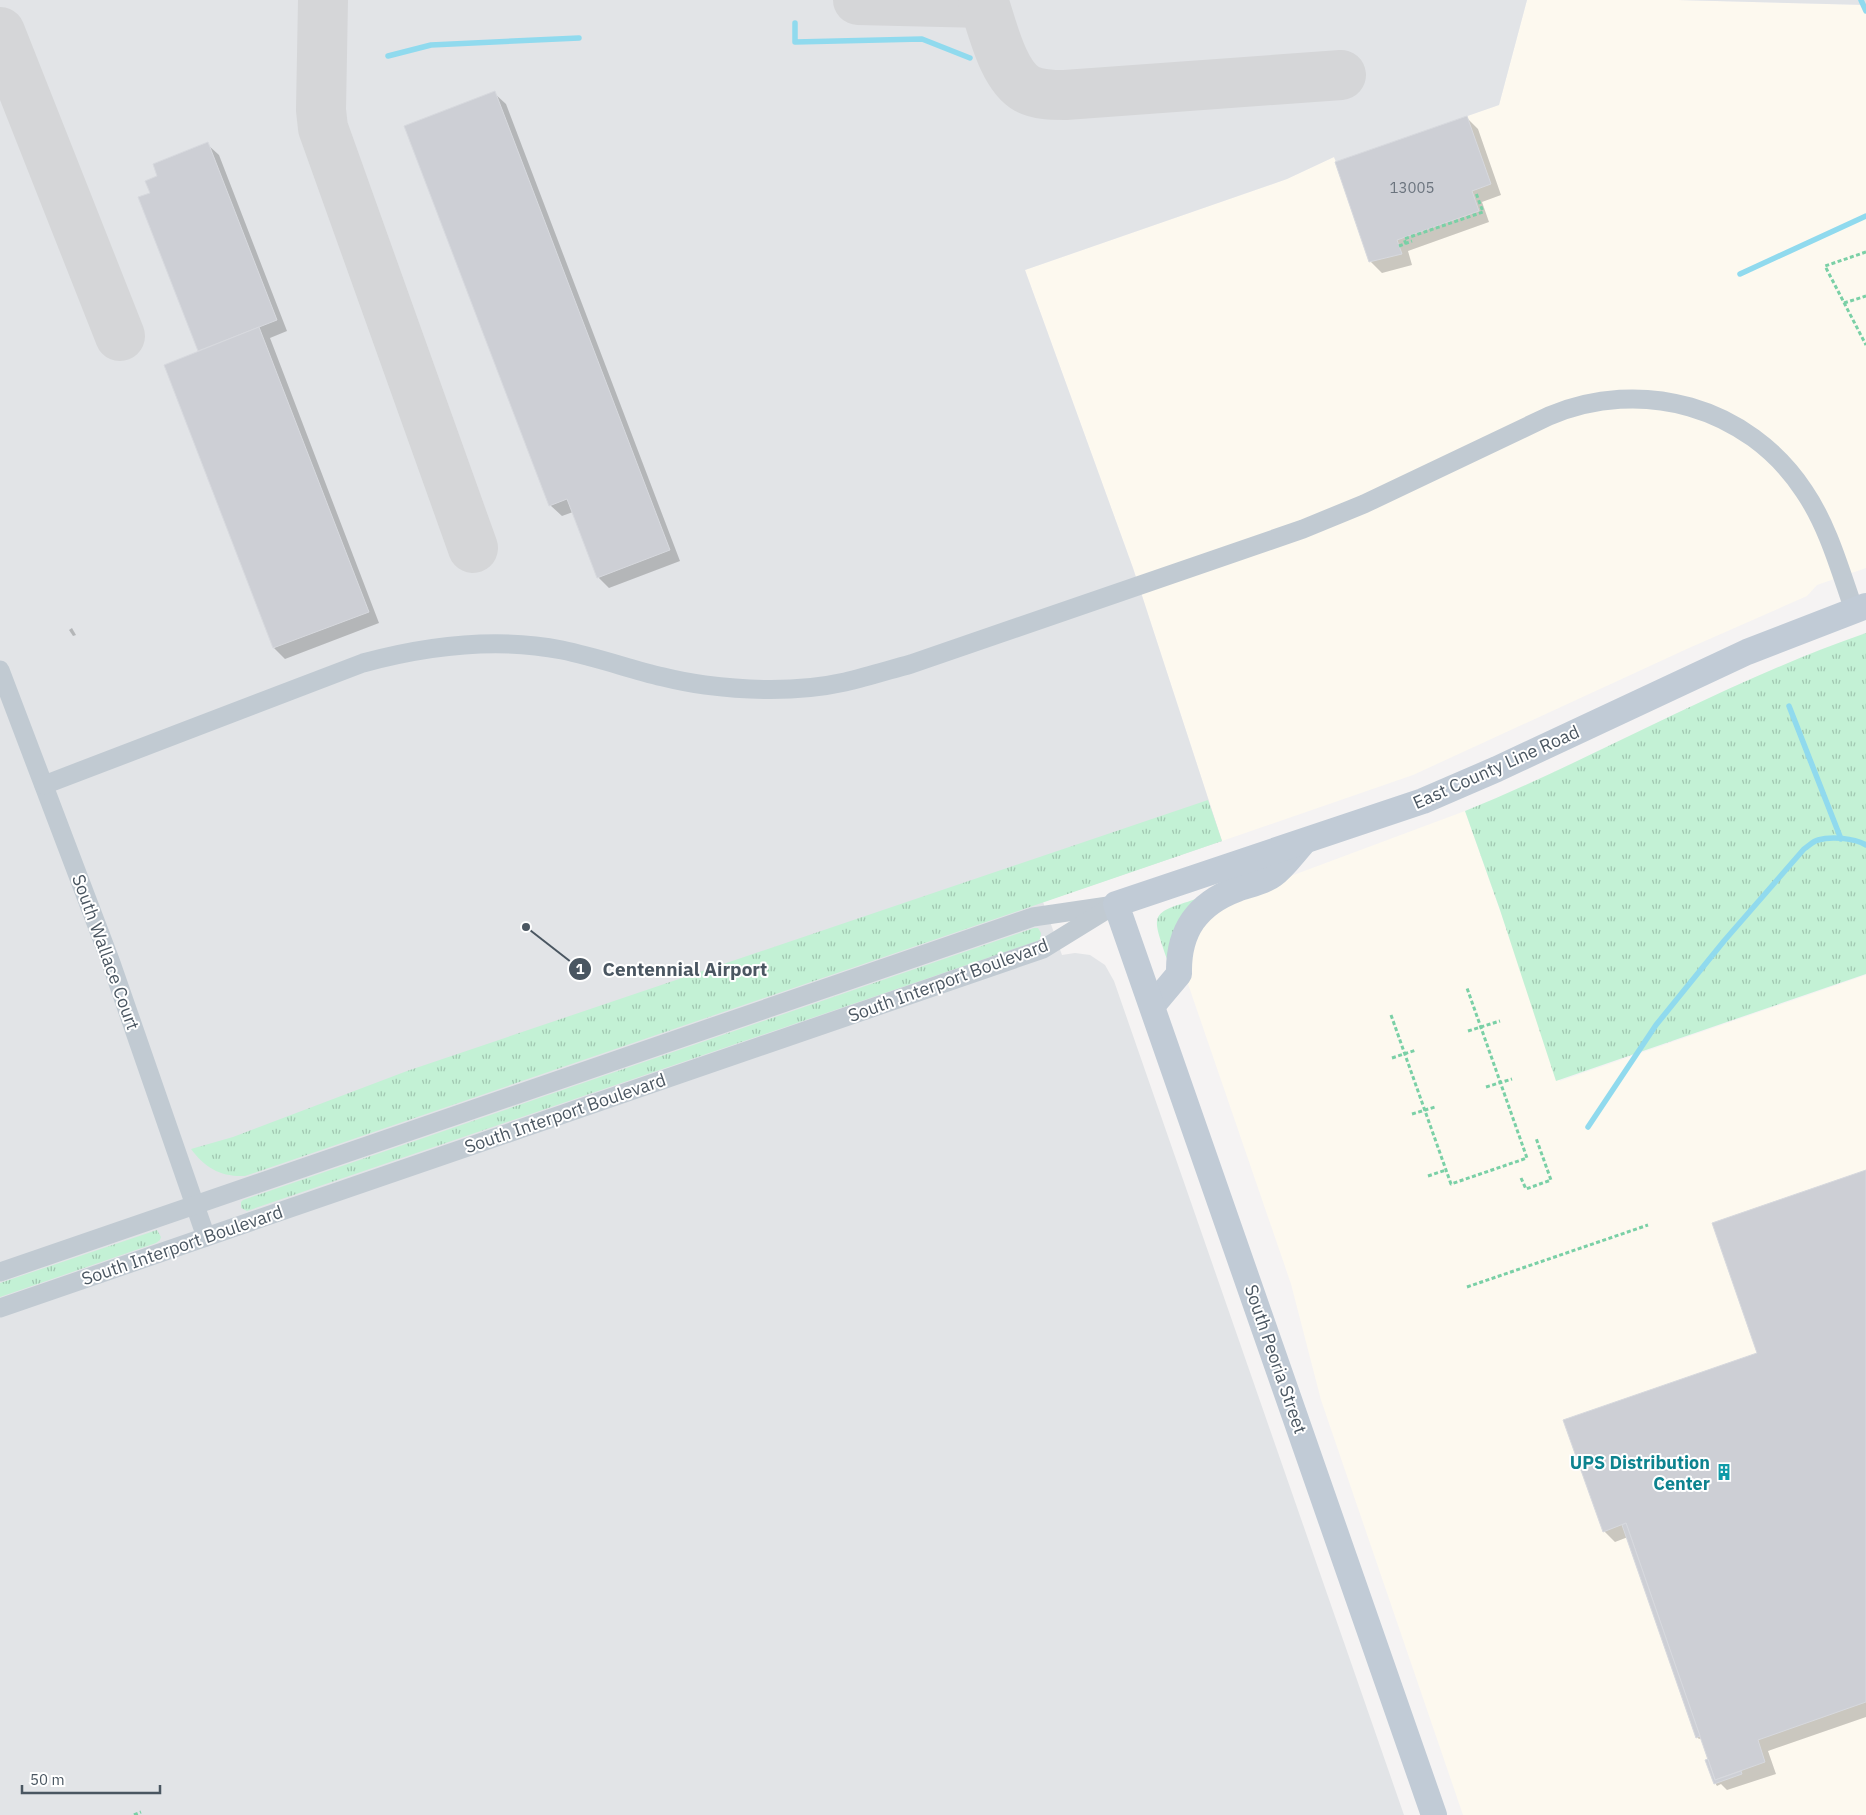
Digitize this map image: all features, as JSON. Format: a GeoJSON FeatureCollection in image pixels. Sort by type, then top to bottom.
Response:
{"type":"FeatureCollection","features":[{"type":"Feature","properties":{"kind":"main road","name":"East County Line Road"},"geometry":{"type":"LineString","coordinates":[[1116,904],[1423,801],[1506,765],[1740,655],[1860,608]]}},
{"type":"Feature","properties":{"kind":"main road"},"geometry":{"type":"LineString","coordinates":[[1152,1005],[1179,974],[1179,960],[1187,930],[1206,906],[1218,898],[1273,876],[1304,841]]}},
{"type":"Feature","properties":{"kind":"main road","name":"South Peoria Street"},"geometry":{"type":"LineString","coordinates":[[1116,904],[1434,1815]]}},
{"type":"Feature","properties":{"kind":"street"},"geometry":{"type":"LineString","coordinates":[[44,785],[363,663],[392,655],[450,646],[506,644],[536,646],[561,650],[654,676],[697,684],[730,687],[759,689],[812,687],[853,680],[911,664],[1303,529],[1364,504],[1549,416],[1566,409],[1602,400],[1644,399],[1686,406],[1721,419],[1761,444],[1789,470],[1805,491],[1860,608]]}},
{"type":"Feature","properties":{"kind":"street","name":"South Wallace Court"},"geometry":{"type":"LineString","coordinates":[[0,670],[110,960],[206,1237]]}},
{"type":"Feature","properties":{"kind":"street","name":"South Interport Boulevard"},"geometry":{"type":"LineString","coordinates":[[0,1272],[1033,917],[1116,904]]}},
{"type":"Feature","properties":{"kind":"street","name":"South Interport Boulevard"},"geometry":{"type":"LineString","coordinates":[[0,1308],[1043,949],[1116,904]]}},
{"type":"Feature","properties":{"kind":"path"},"geometry":{"type":"LineString","coordinates":[[1406,244],[1404,239],[1483,212],[1476,193]]}},
{"type":"Feature","properties":{"kind":"path"},"geometry":{"type":"LineString","coordinates":[[1399,246],[1412,242]]}},
{"type":"Feature","properties":{"kind":"path"},"geometry":{"type":"LineString","coordinates":[[1866,252],[1825,266],[1866,345]]}},
{"type":"Feature","properties":{"kind":"path"},"geometry":{"type":"LineString","coordinates":[[1844,303],[1866,296]]}},
{"type":"Feature","properties":{"kind":"path"},"geometry":{"type":"LineString","coordinates":[[1391,1015],[1451,1184],[1527,1158],[1467,988]]}},
{"type":"Feature","properties":{"kind":"path"},"geometry":{"type":"LineString","coordinates":[[1468,1031],[1500,1021]]}},
{"type":"Feature","properties":{"kind":"path"},"geometry":{"type":"LineString","coordinates":[[1392,1058],[1416,1050]]}},
{"type":"Feature","properties":{"kind":"path"},"geometry":{"type":"LineString","coordinates":[[1486,1087],[1512,1079]]}},
{"type":"Feature","properties":{"kind":"path"},"geometry":{"type":"LineString","coordinates":[[1412,1114],[1435,1107]]}},
{"type":"Feature","properties":{"kind":"path"},"geometry":{"type":"LineString","coordinates":[[1521,1178],[1526,1189],[1550,1180],[1536,1138]]}},
{"type":"Feature","properties":{"kind":"path"},"geometry":{"type":"LineString","coordinates":[[1428,1176],[1446,1170]]}},
{"type":"Feature","properties":{"kind":"path"},"geometry":{"type":"LineString","coordinates":[[1467,1287],[1648,1226]]}},
{"type":"Feature","properties":{"kind":"path"},"geometry":{"type":"LineString","coordinates":[[134,1815],[141,1812]]}},
{"type":"Feature","properties":{"kind":"shaded area"},"geometry":{"type":"Polygon","coordinates":[[[0,0],[1527,0],[1499,105],[1336,162],[1334,157],[1287,179],[1025,270],[1133,568],[1222,841],[1043,902],[1062,955],[1075,953],[1090,955],[1105,965],[1114,981],[1404,1815],[0,1815],[0,0]]]}},
{"type":"Feature","properties":{"kind":"shaded area"},"geometry":{"type":"Polygon","coordinates":[[[1527,0],[1678,0],[1866,5],[1866,568],[1817,585],[1807,596],[1413,775],[1222,841],[1133,568],[1025,270],[1287,179],[1334,157],[1336,161],[1499,105],[1527,0]]]}},
{"type":"Feature","properties":{"kind":"shaded area"},"geometry":{"type":"Polygon","coordinates":[[[1678,0],[1866,0],[1866,5],[1678,0]]]}},
{"type":"Feature","properties":{"kind":"shaded area"},"geometry":{"type":"Polygon","coordinates":[[[1465,811],[1560,1081],[1866,975],[1866,1815],[1463,1815],[1321,1400],[1291,1284],[1186,978],[1193,933],[1229,899],[1465,811]]]}},
{"type":"Feature","properties":{"kind":"green space"},"geometry":{"type":"Polygon","coordinates":[[[1866,633],[1866,974],[1556,1081],[1500,910],[1465,811],[1565,767],[1764,673],[1866,633]]]}},
{"type":"Feature","properties":{"kind":"green space"},"geometry":{"type":"Polygon","coordinates":[[[1208,800],[1222,841],[245,1176],[228,1175],[214,1170],[196,1156],[191,1149],[233,1137],[407,1071],[1208,800]]]}},
{"type":"Feature","properties":{"kind":"green space"},"geometry":{"type":"Polygon","coordinates":[[[1196,899],[1167,959],[1158,932],[1158,917],[1162,912],[1170,908],[1196,899]]]}},
{"type":"Feature","properties":{"kind":"green space"},"geometry":{"type":"Polygon","coordinates":[[[1038,928],[1041,933],[1040,939],[1037,941],[247,1211],[241,1208],[243,1200],[1038,928]]]}},
{"type":"Feature","properties":{"kind":"green space"},"geometry":{"type":"Polygon","coordinates":[[[157,1230],[161,1237],[156,1243],[0,1297],[0,1283],[157,1230]]]}},
{"type":"Feature","properties":{"kind":"building"},"geometry":{"type":"Polygon","coordinates":[[[495,91],[670,550],[597,578],[567,499],[549,506],[404,126],[495,91]]]}},
{"type":"Feature","properties":{"kind":"building"},"geometry":{"type":"Polygon","coordinates":[[[1467,116],[1491,184],[1472,191],[1479,211],[1397,240],[1402,254],[1369,262],[1335,162],[1467,116]]]}},
{"type":"Feature","properties":{"kind":"building"},"geometry":{"type":"Polygon","coordinates":[[[208,142],[277,320],[198,351],[138,197],[150,193],[145,181],[157,176],[153,164],[208,142]]]}},
{"type":"Feature","properties":{"kind":"building"},"geometry":{"type":"Polygon","coordinates":[[[259,327],[369,612],[273,648],[164,365],[259,327]]]}},
{"type":"Feature","properties":{"kind":"building","name":"UPS Distribution Center"},"geometry":{"type":"Polygon","coordinates":[[[1866,1170],[1866,1702],[1758,1740],[1765,1762],[1715,1780],[1626,1523],[1603,1532],[1563,1420],[1757,1353],[1712,1223],[1866,1170]]]}},
{"type":"Feature","properties":{"kind":"building"},"geometry":{"type":"Polygon","coordinates":[[[1626,1523],[1700,1736],[1696,1738],[1622,1525],[1626,1523]]]}},
{"type":"Feature","properties":{"kind":"building"},"geometry":{"type":"Polygon","coordinates":[[[1708,1759],[1715,1780],[1741,1771],[1742,1774],[1714,1784],[1705,1760],[1708,1759]]]}},
{"type":"Feature","properties":{"kind":"waterway"},"geometry":{"type":"LineString","coordinates":[[1861,0],[1866,11]]}},
{"type":"Feature","properties":{"kind":"waterway"},"geometry":{"type":"LineString","coordinates":[[795,23],[795,42],[922,39],[970,58]]}},
{"type":"Feature","properties":{"kind":"waterway"},"geometry":{"type":"LineString","coordinates":[[388,56],[431,45],[579,38]]}},
{"type":"Feature","properties":{"kind":"waterway"},"geometry":{"type":"LineString","coordinates":[[1740,274],[1866,216]]}},
{"type":"Feature","properties":{"kind":"waterway"},"geometry":{"type":"LineString","coordinates":[[1789,706],[1841,839]]}},
{"type":"Feature","properties":{"kind":"waterway"},"geometry":{"type":"LineString","coordinates":[[1588,1127],[1656,1025],[1724,941],[1804,849],[1813,842],[1829,838],[1849,839],[1866,845]]}},
{"type":"Feature","properties":{"kind":"taxiway"},"geometry":{"type":"LineString","coordinates":[[323,0],[321,110],[323,128],[473,548]]}},
{"type":"Feature","properties":{"kind":"taxiway"},"geometry":{"type":"LineString","coordinates":[[858,0],[984,3]]}},
{"type":"Feature","properties":{"kind":"taxiway"},"geometry":{"type":"LineString","coordinates":[[983,0],[999,49],[1011,73],[1027,89],[1041,94],[1065,95],[1341,75]]}},
{"type":"Feature","properties":{"kind":"taxiway"},"geometry":{"type":"LineString","coordinates":[[0,32],[120,336]]}},
{"type":"Feature","properties":{"kind":"place","name":"Centennial Airport"},"geometry":{"type":"Point","coordinates":[526,927]}},
{"type":"Feature","properties":{"kind":"place","name":"UPS Distribution Center"},"geometry":{"type":"Point","coordinates":[1724,1472]}}]}
